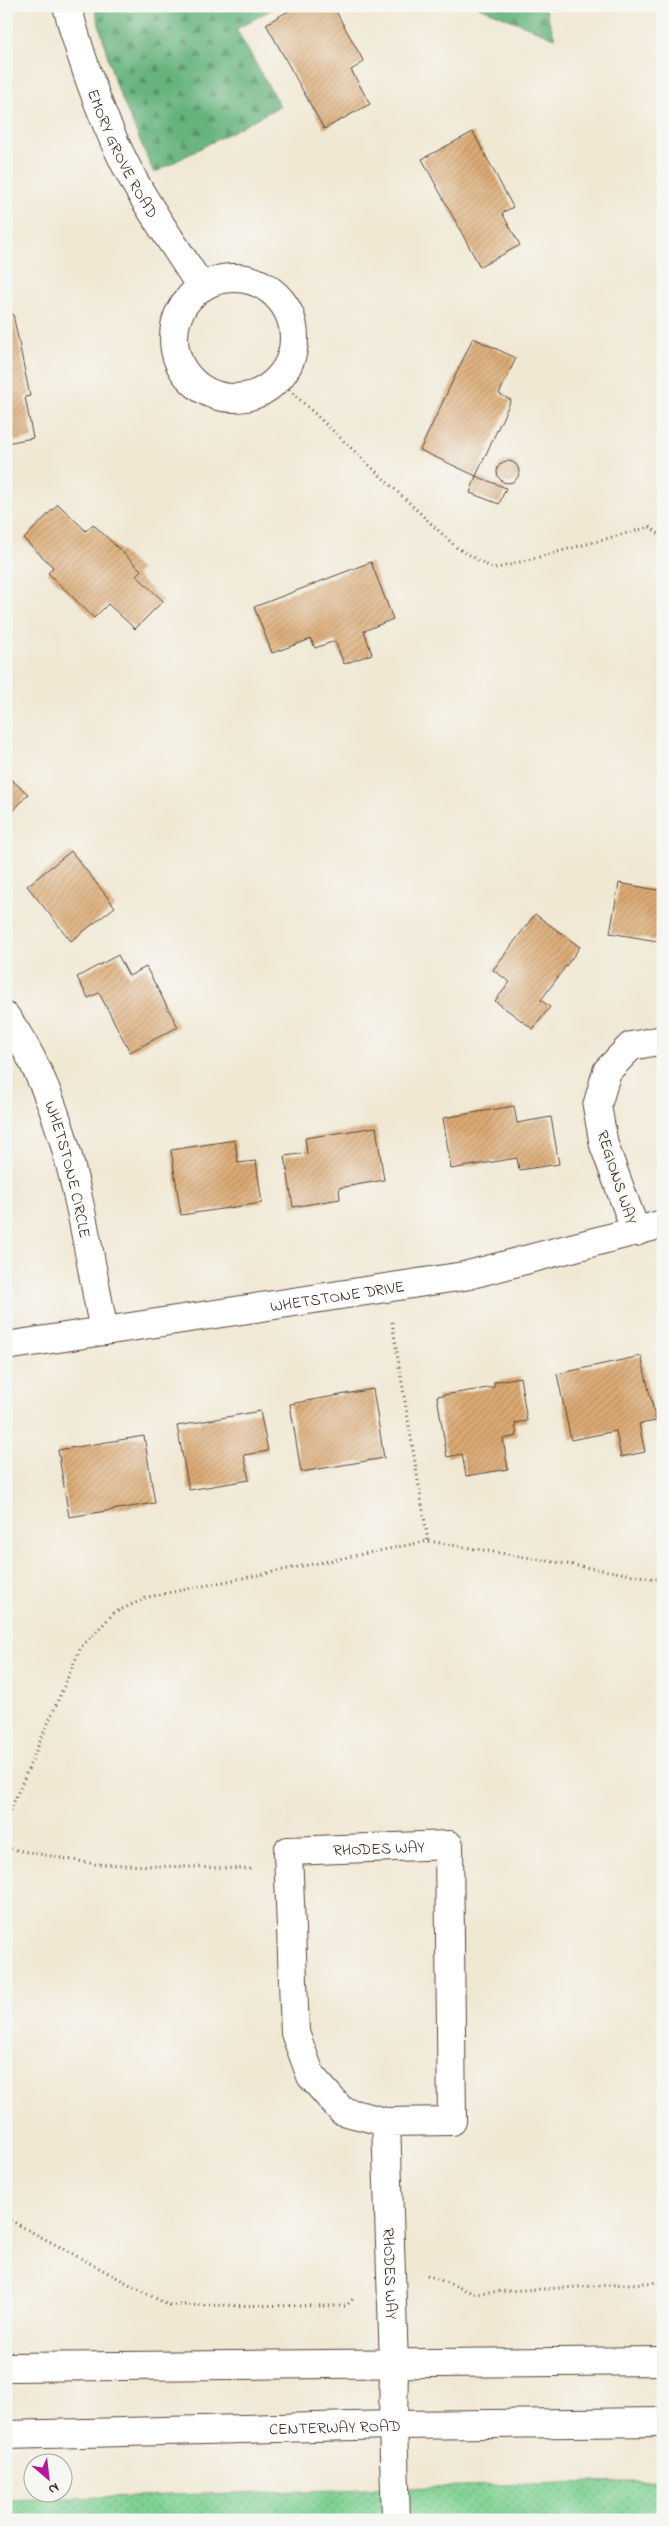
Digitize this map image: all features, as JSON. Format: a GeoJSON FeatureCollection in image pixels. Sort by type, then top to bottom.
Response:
{"type":"FeatureCollection","features":[{"type":"Feature","properties":{"kind":"street","name":"EMORY GROVE ROAD"},"geometry":{"type":"LineString","coordinates":[[67,6],[78,50],[108,129],[134,181],[202,288]]}},
{"type":"Feature","properties":{"kind":"street"},"geometry":{"type":"LineString","coordinates":[[240,278],[260,284],[276,295],[288,312],[294,331],[294,351],[286,370],[278,379],[273,385],[256,395],[236,399],[217,396],[199,388],[185,374],[176,357],[173,338],[177,318],[187,301],[202,288],[220,280],[240,278]]}},
{"type":"Feature","properties":{"kind":"street","name":"WHETSTONE CIRCLE"},"geometry":{"type":"LineString","coordinates":[[6,1017],[35,1064],[57,1120],[104,1331]]}},
{"type":"Feature","properties":{"kind":"street","name":"REGIONS WAY"},"geometry":{"type":"LineString","coordinates":[[636,1232],[604,1145],[597,1106],[607,1071],[631,1046],[663,1040]]}},
{"type":"Feature","properties":{"kind":"street","name":"WHETSTONE DRIVE"},"geometry":{"type":"LineString","coordinates":[[6,1346],[464,1276],[663,1224]]}},
{"type":"Feature","properties":{"kind":"street","name":"RHODES WAY"},"geometry":{"type":"LineString","coordinates":[[449,1845],[452,2121],[386,2122],[342,2111],[311,2076],[295,2033],[288,1851],[449,1845]]}},
{"type":"Feature","properties":{"kind":"street","name":"RHODES WAY"},"geometry":{"type":"LineString","coordinates":[[386,2122],[394,2365],[393,2425],[396,2520]]}},
{"type":"Feature","properties":{"kind":"street"},"geometry":{"type":"LineString","coordinates":[[6,2368],[663,2361]]}},
{"type":"Feature","properties":{"kind":"street","name":"CENTERWAY ROAD"},"geometry":{"type":"LineString","coordinates":[[6,2435],[393,2425],[663,2422]]}},
{"type":"Feature","properties":{"kind":"path"},"geometry":{"type":"LineString","coordinates":[[278,379],[457,548],[494,569],[650,527],[663,537]]}},
{"type":"Feature","properties":{"kind":"path"},"geometry":{"type":"LineString","coordinates":[[387,1288],[428,1541]]}},
{"type":"Feature","properties":{"kind":"path"},"geometry":{"type":"LineString","coordinates":[[6,1820],[81,1648],[114,1613],[148,1598],[428,1541],[663,1580]]}},
{"type":"Feature","properties":{"kind":"path"},"geometry":{"type":"LineString","coordinates":[[6,1848],[95,1864],[289,1870]]}},
{"type":"Feature","properties":{"kind":"path"},"geometry":{"type":"LineString","coordinates":[[6,2218],[168,2306],[346,2306],[390,2260],[473,2293],[663,2282]]}},
{"type":"Feature","properties":{"kind":"green space"},"geometry":{"type":"Polygon","coordinates":[[[94,6],[278,6],[236,29],[280,106],[154,173],[115,83],[94,6]]]}},
{"type":"Feature","properties":{"kind":"green space"},"geometry":{"type":"Polygon","coordinates":[[[477,6],[544,6],[555,38],[477,6]]]}},
{"type":"Feature","properties":{"kind":"green space"},"geometry":{"type":"Polygon","coordinates":[[[663,2480],[663,2520],[6,2520],[6,2500],[22,2500],[22,2504],[72,2504],[72,2498],[663,2480]]]}},
{"type":"Feature","properties":{"kind":"building"},"geometry":{"type":"Polygon","coordinates":[[[297,6],[333,6],[364,62],[351,70],[370,104],[324,129],[266,24],[297,6]]]}},
{"type":"Feature","properties":{"kind":"building"},"geometry":{"type":"Polygon","coordinates":[[[473,132],[513,207],[502,213],[520,245],[480,267],[422,159],[473,132]]]}},
{"type":"Feature","properties":{"kind":"building"},"geometry":{"type":"Polygon","coordinates":[[[13,314],[30,396],[25,397],[33,438],[6,443],[6,316],[13,314]]]}},
{"type":"Feature","properties":{"kind":"building"},"geometry":{"type":"Polygon","coordinates":[[[473,338],[516,358],[499,394],[511,400],[476,476],[420,450],[473,338]]]}},
{"type":"Feature","properties":{"kind":"building"},"geometry":{"type":"Polygon","coordinates":[[[508,461],[516,464],[519,472],[516,480],[508,483],[500,480],[497,472],[500,464],[508,461]]]}},
{"type":"Feature","properties":{"kind":"building"},"geometry":{"type":"Polygon","coordinates":[[[476,476],[506,488],[499,504],[470,493],[476,476]]]}},
{"type":"Feature","properties":{"kind":"building"},"geometry":{"type":"Polygon","coordinates":[[[58,504],[86,531],[93,524],[141,570],[136,575],[163,601],[135,629],[108,604],[94,618],[48,573],[53,567],[24,539],[58,504]]]}},
{"type":"Feature","properties":{"kind":"building"},"geometry":{"type":"Polygon","coordinates":[[[371,562],[393,619],[364,631],[372,654],[344,664],[335,641],[315,648],[311,639],[272,653],[254,607],[371,562]]]}},
{"type":"Feature","properties":{"kind":"building"},"geometry":{"type":"Polygon","coordinates":[[[6,775],[28,794],[6,819],[6,775]]]}},
{"type":"Feature","properties":{"kind":"building"},"geometry":{"type":"Polygon","coordinates":[[[71,851],[115,907],[71,941],[27,886],[71,851]]]}},
{"type":"Feature","properties":{"kind":"building"},"geometry":{"type":"Polygon","coordinates":[[[619,883],[663,891],[663,942],[610,933],[619,883]]]}},
{"type":"Feature","properties":{"kind":"building"},"geometry":{"type":"Polygon","coordinates":[[[535,914],[580,947],[541,1000],[550,1007],[533,1029],[495,1001],[510,982],[493,970],[535,914]]]}},
{"type":"Feature","properties":{"kind":"building"},"geometry":{"type":"Polygon","coordinates":[[[118,955],[129,976],[146,967],[178,1027],[130,1052],[99,993],[88,998],[77,977],[118,955]]]}},
{"type":"Feature","properties":{"kind":"building"},"geometry":{"type":"Polygon","coordinates":[[[514,1106],[517,1123],[551,1117],[559,1164],[519,1170],[517,1158],[451,1169],[443,1118],[514,1106]]]}},
{"type":"Feature","properties":{"kind":"building"},"geometry":{"type":"Polygon","coordinates":[[[376,1127],[384,1180],[339,1188],[340,1199],[293,1207],[285,1156],[307,1153],[305,1138],[376,1127]]]}},
{"type":"Feature","properties":{"kind":"building"},"geometry":{"type":"Polygon","coordinates":[[[235,1140],[238,1163],[256,1161],[262,1203],[181,1215],[171,1150],[235,1140]]]}},
{"type":"Feature","properties":{"kind":"building"},"geometry":{"type":"Polygon","coordinates":[[[641,1356],[656,1421],[639,1424],[645,1452],[621,1457],[616,1431],[571,1440],[557,1374],[641,1356]]]}},
{"type":"Feature","properties":{"kind":"building"},"geometry":{"type":"Polygon","coordinates":[[[520,1377],[527,1421],[515,1423],[517,1436],[503,1439],[508,1469],[466,1476],[462,1454],[447,1457],[437,1396],[494,1387],[494,1382],[520,1377]]]}},
{"type":"Feature","properties":{"kind":"building"},"geometry":{"type":"Polygon","coordinates":[[[373,1389],[384,1458],[301,1472],[290,1404],[373,1389]]]}},
{"type":"Feature","properties":{"kind":"building"},"geometry":{"type":"Polygon","coordinates":[[[260,1411],[268,1451],[244,1455],[249,1480],[189,1490],[177,1426],[260,1411]]]}},
{"type":"Feature","properties":{"kind":"building"},"geometry":{"type":"Polygon","coordinates":[[[144,1436],[155,1503],[69,1517],[58,1450],[144,1436]]]}}]}
